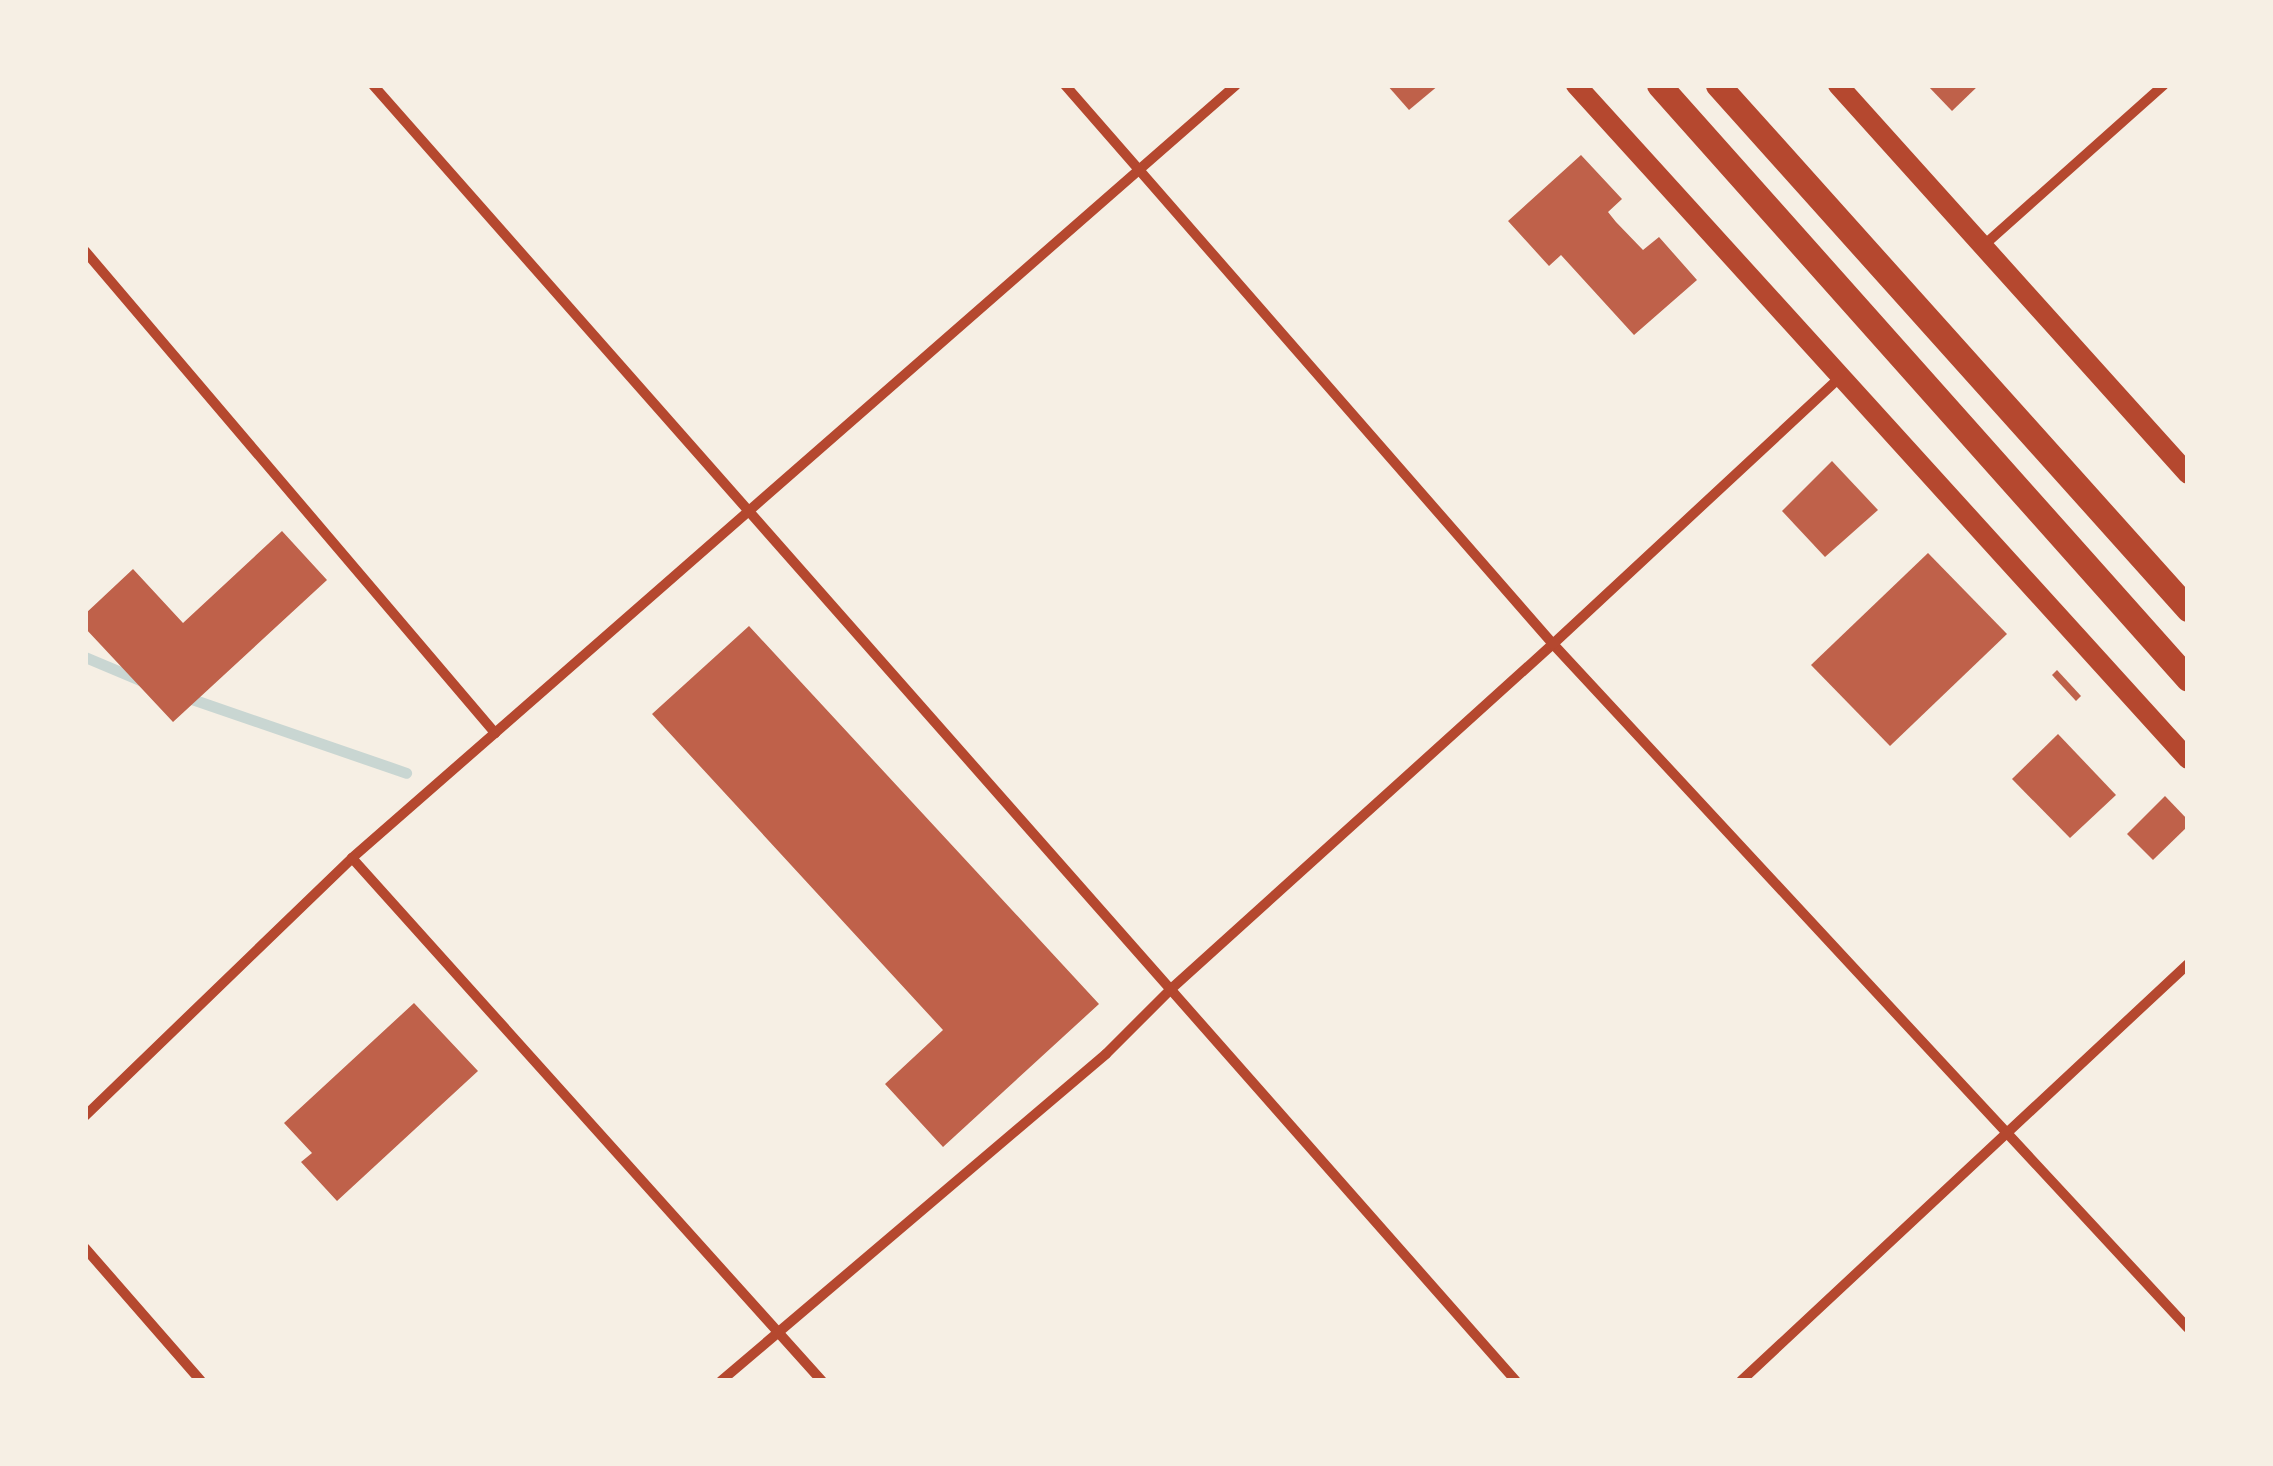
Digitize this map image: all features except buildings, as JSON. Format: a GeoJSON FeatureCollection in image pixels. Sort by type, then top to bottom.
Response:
{"type":"FeatureCollection","features":[{"type":"Feature","properties":{"kind":"main road"},"geometry":{"type":"LineString","coordinates":[[1576,85],[2188,759]]}},
{"type":"Feature","properties":{"kind":"main road"},"geometry":{"type":"LineString","coordinates":[[1659,85],[2188,679]]}},
{"type":"Feature","properties":{"kind":"main road"},"geometry":{"type":"LineString","coordinates":[[1718,85],[2188,609]]}},
{"type":"Feature","properties":{"kind":"main road"},"geometry":{"type":"LineString","coordinates":[[1838,85],[2188,474]]}},
{"type":"Feature","properties":{"kind":"street"},"geometry":{"type":"LineString","coordinates":[[373,85],[1516,1381]]}},
{"type":"Feature","properties":{"kind":"street"},"geometry":{"type":"LineString","coordinates":[[1066,85],[1554,644],[2188,1328]]}},
{"type":"Feature","properties":{"kind":"street"},"geometry":{"type":"LineString","coordinates":[[85,1116],[352,858],[1236,85]]}},
{"type":"Feature","properties":{"kind":"street"},"geometry":{"type":"LineString","coordinates":[[1983,246],[2164,85]]}},
{"type":"Feature","properties":{"kind":"street"},"geometry":{"type":"LineString","coordinates":[[85,251],[494,733]]}},
{"type":"Feature","properties":{"kind":"street"},"geometry":{"type":"LineString","coordinates":[[721,1381],[1106,1054],[1171,989],[1554,644],[1841,376]]}},
{"type":"Feature","properties":{"kind":"street"},"geometry":{"type":"LineString","coordinates":[[352,858],[822,1381]]}},
{"type":"Feature","properties":{"kind":"street"},"geometry":{"type":"LineString","coordinates":[[1741,1381],[2188,964]]}},
{"type":"Feature","properties":{"kind":"street"},"geometry":{"type":"LineString","coordinates":[[85,1248],[201,1381]]}},
{"type":"Feature","properties":{"kind":"waterway"},"geometry":{"type":"LineString","coordinates":[[85,657],[147,683]]}},
{"type":"Feature","properties":{"kind":"waterway"},"geometry":{"type":"LineString","coordinates":[[183,696],[406,773]]}}]}
